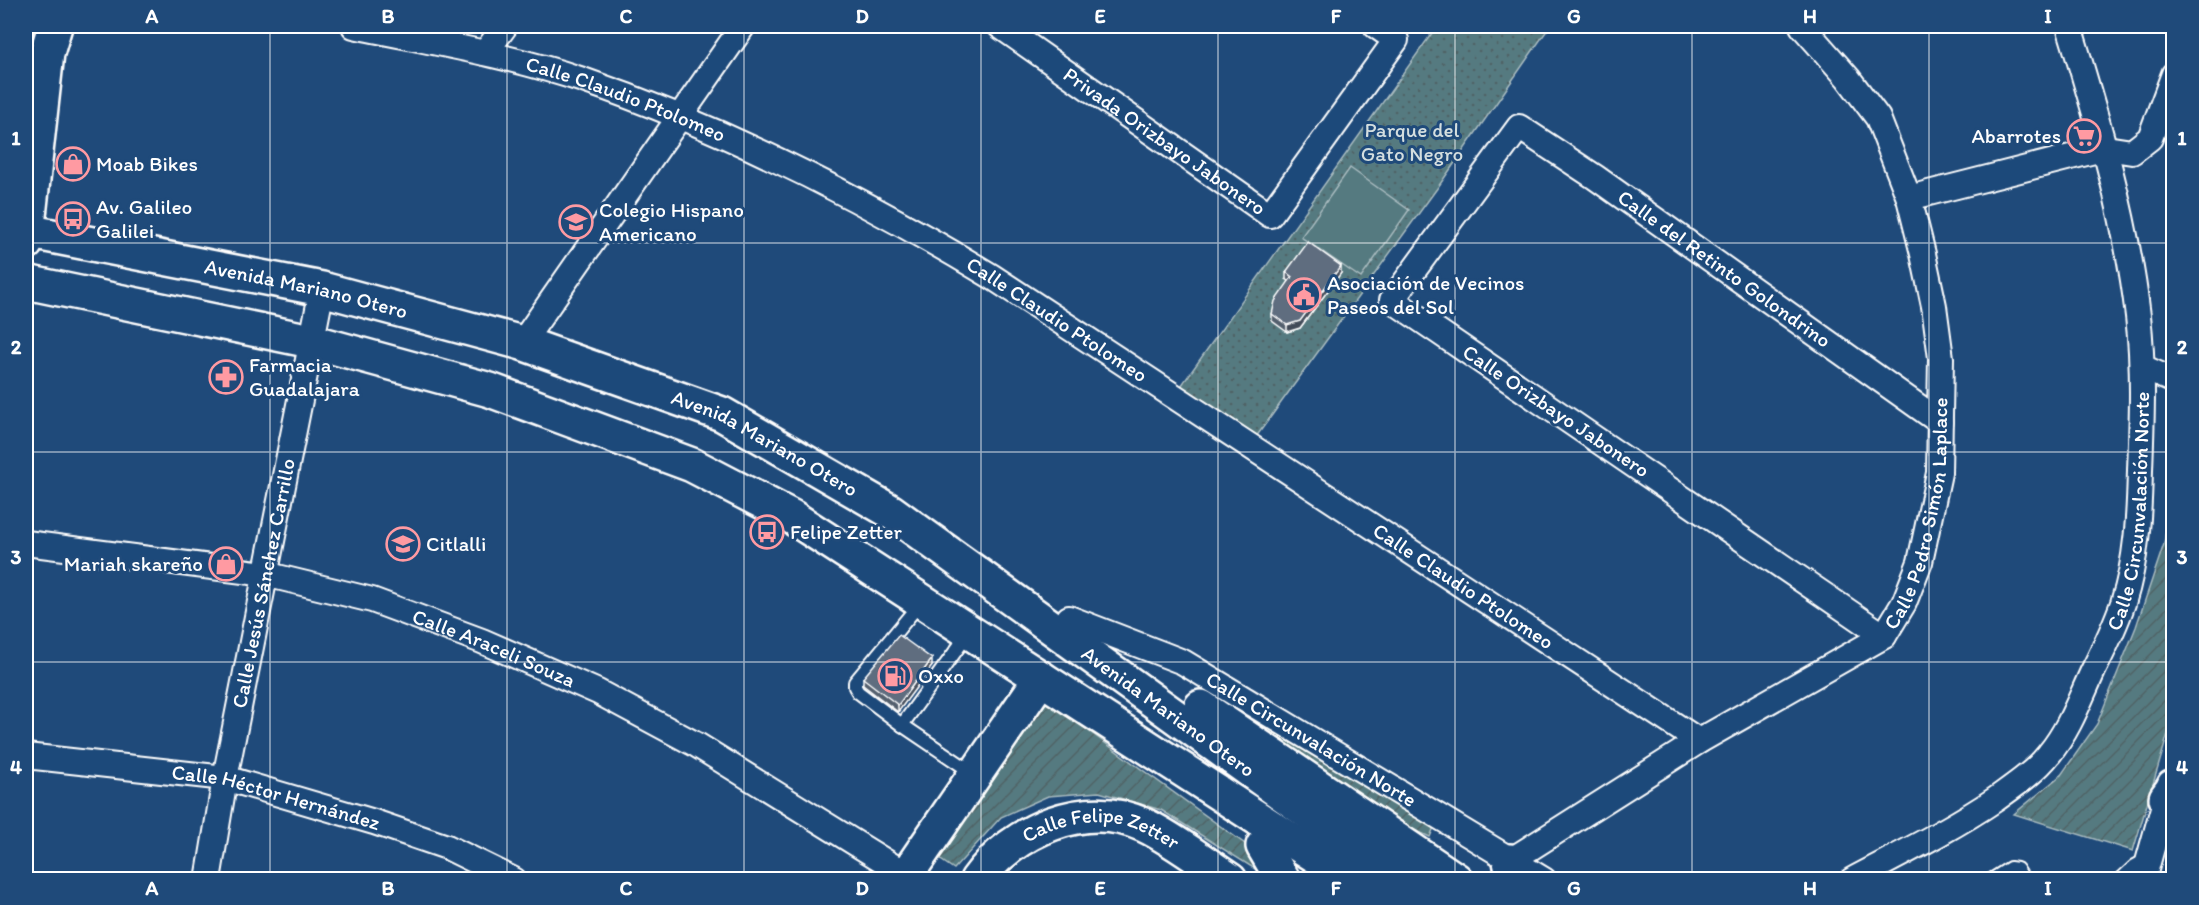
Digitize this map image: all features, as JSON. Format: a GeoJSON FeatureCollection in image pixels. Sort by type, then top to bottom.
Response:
{"type":"FeatureCollection","features":[{"type":"Feature","properties":{"kind":"main road"},"geometry":{"type":"LineString","coordinates":[[26,235],[47,53],[55,26]]}},
{"type":"Feature","properties":{"kind":"main road","name":"Avenida Mariano Otero"},"geometry":{"type":"LineString","coordinates":[[26,235],[322,289],[522,343],[722,414],[890,511],[1402,879]]}},
{"type":"Feature","properties":{"kind":"main road","name":"Avenida Mariano Otero"},"geometry":{"type":"LineString","coordinates":[[26,282],[311,341],[490,390],[692,465],[792,517],[1353,879]]}},
{"type":"Feature","properties":{"kind":"main road"},"geometry":{"type":"LineString","coordinates":[[1003,591],[1069,618],[1456,879]]}},
{"type":"Feature","properties":{"kind":"main road"},"geometry":{"type":"LineString","coordinates":[[908,878],[1041,678]]}},
{"type":"Feature","properties":{"kind":"main road"},"geometry":{"type":"LineString","coordinates":[[1108,723],[1263,846],[1310,879]]}},
{"type":"Feature","properties":{"kind":"main road","name":"Calle Felipe Zetter"},"geometry":{"type":"LineString","coordinates":[[977,879],[1001,853],[1037,829],[1071,819],[1098,816],[1125,818],[1145,825],[1230,879]]}},
{"type":"Feature","properties":{"kind":"main road"},"geometry":{"type":"LineString","coordinates":[[1263,846],[1283,879]]}},
{"type":"Feature","properties":{"kind":"street","name":"Calle Claudio Ptolomeo"},"geometry":{"type":"LineString","coordinates":[[354,26],[485,53],[582,80],[680,117],[875,209],[981,270],[1699,741]]}},
{"type":"Feature","properties":{"kind":"street"},"geometry":{"type":"LineString","coordinates":[[485,53],[505,26]]}},
{"type":"Feature","properties":{"kind":"street"},"geometry":{"type":"LineString","coordinates":[[522,343],[743,26]]}},
{"type":"Feature","properties":{"kind":"street","name":"Privada Orizbayo Jabonero"},"geometry":{"type":"LineString","coordinates":[[1000,26],[1270,215],[1396,40],[1376,26]]}},
{"type":"Feature","properties":{"kind":"street","name":"Calle Pedro Simón Laplace"},"geometry":{"type":"LineString","coordinates":[[1512,870],[1699,741],[1884,636],[1904,603],[1920,561],[1939,473],[1941,358],[1934,306],[1909,198],[1878,118],[1848,78],[1802,26]]}},
{"type":"Feature","properties":{"kind":"street","name":"Calle Circunvalación Norte"},"geometry":{"type":"LineString","coordinates":[[1852,879],[1960,822],[2002,795],[2048,756],[2063,734],[2109,639],[2123,602],[2133,562],[2139,514],[2143,425],[2138,316],[2125,230],[2106,148],[2069,26]]}},
{"type":"Feature","properties":{"kind":"street"},"geometry":{"type":"LineString","coordinates":[[1909,198],[2106,148],[2132,152],[2151,138],[2174,74]]}},
{"type":"Feature","properties":{"kind":"street","name":"Calle del Retinto Golondrino"},"geometry":{"type":"LineString","coordinates":[[1511,139],[1519,127],[1529,133],[1595,177],[1940,422]]}},
{"type":"Feature","properties":{"kind":"street","name":"Calle Orizbayo Jabonero"},"geometry":{"type":"LineString","coordinates":[[1511,139],[1392,300],[1884,636]]}},
{"type":"Feature","properties":{"kind":"street","name":"Calle Jesús Sánchez Carrillo"},"geometry":{"type":"LineString","coordinates":[[208,879],[225,778],[322,289]]}},
{"type":"Feature","properties":{"kind":"street"},"geometry":{"type":"LineString","coordinates":[[2142,366],[2174,381]]}},
{"type":"Feature","properties":{"kind":"street","name":"Calle Araceli Souza"},"geometry":{"type":"LineString","coordinates":[[26,543],[266,574],[372,600],[482,641],[598,692],[697,745],[908,878]]}},
{"type":"Feature","properties":{"kind":"street","name":"Calle Circunvalación Norte"},"geometry":{"type":"LineString","coordinates":[[1069,618],[1183,662],[1512,870],[1544,879]]}},
{"type":"Feature","properties":{"kind":"street","name":"Calle Héctor Hernández"},"geometry":{"type":"LineString","coordinates":[[26,756],[225,778],[374,822],[447,847],[514,879]]}},
{"type":"Feature","properties":{"kind":"street"},"geometry":{"type":"LineString","coordinates":[[2146,869],[2171,785]]}},
{"type":"Feature","properties":{"kind":"lane"},"geometry":{"type":"LineString","coordinates":[[922,601],[855,682],[855,687],[858,692],[902,725],[975,774]]}},
{"type":"Feature","properties":{"kind":"lane"},"geometry":{"type":"LineString","coordinates":[[902,725],[969,632]]}},
{"type":"Feature","properties":{"kind":"lane"},"geometry":{"type":"LineString","coordinates":[[2120,879],[2135,866],[2146,869]]}},
{"type":"Feature","properties":{"kind":"lane"},"geometry":{"type":"LineString","coordinates":[[1991,879],[2010,868],[2018,868],[2024,879]]}},
{"type":"Feature","properties":{"kind":"green space","name":"Parque del Gato Negro"},"geometry":{"type":"Polygon","coordinates":[[[1437,26],[1550,26],[1438,187],[1256,437],[1179,389],[1437,26]]]}},
{"type":"Feature","properties":{"kind":"green space"},"geometry":{"type":"Polygon","coordinates":[[[1350,168],[1409,210],[1361,278],[1301,237],[1350,168]]]}},
{"type":"Feature","properties":{"kind":"green space"},"geometry":{"type":"Polygon","coordinates":[[[2173,477],[2173,717],[2133,851],[2014,814],[2061,775],[2097,724],[2136,627],[2164,544],[2173,477]]]}},
{"type":"Feature","properties":{"kind":"green space"},"geometry":{"type":"Polygon","coordinates":[[[1212,694],[1434,827],[1430,837],[1394,821],[1209,699],[1212,694]]]}},
{"type":"Feature","properties":{"kind":"green space"},"geometry":{"type":"Polygon","coordinates":[[[1047,701],[1263,857],[1271,879],[1161,810],[1099,792],[1048,796],[1001,817],[954,869],[938,858],[1047,701]]]}},
{"type":"Feature","properties":{"kind":"building","name":"Asociación de Vecinos Paseos del Sol"},"geometry":{"type":"Polygon","coordinates":[[[1308,242],[1341,266],[1300,321],[1287,325],[1272,314],[1275,301],[1292,277],[1286,272],[1308,242]]]}},
{"type":"Feature","properties":{"kind":"building","name":"Oxxo"},"geometry":{"type":"Polygon","coordinates":[[[899,635],[932,659],[898,705],[863,678],[899,635]]]}},
{"type":"Feature","properties":{"kind":"place","name":"Abarrotes"},"geometry":{"type":"Point","coordinates":[2084,136]}},
{"type":"Feature","properties":{"kind":"place","name":"Moab Bikes"},"geometry":{"type":"Point","coordinates":[73,164]}},
{"type":"Feature","properties":{"kind":"place","name":"Av. Galileo Galilei"},"geometry":{"type":"Point","coordinates":[73,219]}},
{"type":"Feature","properties":{"kind":"place","name":"Colegio Hispano Americano"},"geometry":{"type":"Point","coordinates":[576,222]}},
{"type":"Feature","properties":{"kind":"place","name":"Asociación de Vecinos Paseos del Sol"},"geometry":{"type":"Point","coordinates":[1304,295]}},
{"type":"Feature","properties":{"kind":"place","name":"Farmacia Guadalajara"},"geometry":{"type":"Point","coordinates":[226,377]}},
{"type":"Feature","properties":{"kind":"place","name":"Felipe Zetter"},"geometry":{"type":"Point","coordinates":[767,532]}},
{"type":"Feature","properties":{"kind":"place","name":"Citlalli"},"geometry":{"type":"Point","coordinates":[403,544]}},
{"type":"Feature","properties":{"kind":"place","name":"Mariah skareño"},"geometry":{"type":"Point","coordinates":[226,564]}},
{"type":"Feature","properties":{"kind":"place","name":"Oxxo"},"geometry":{"type":"Point","coordinates":[895,676]}}]}
